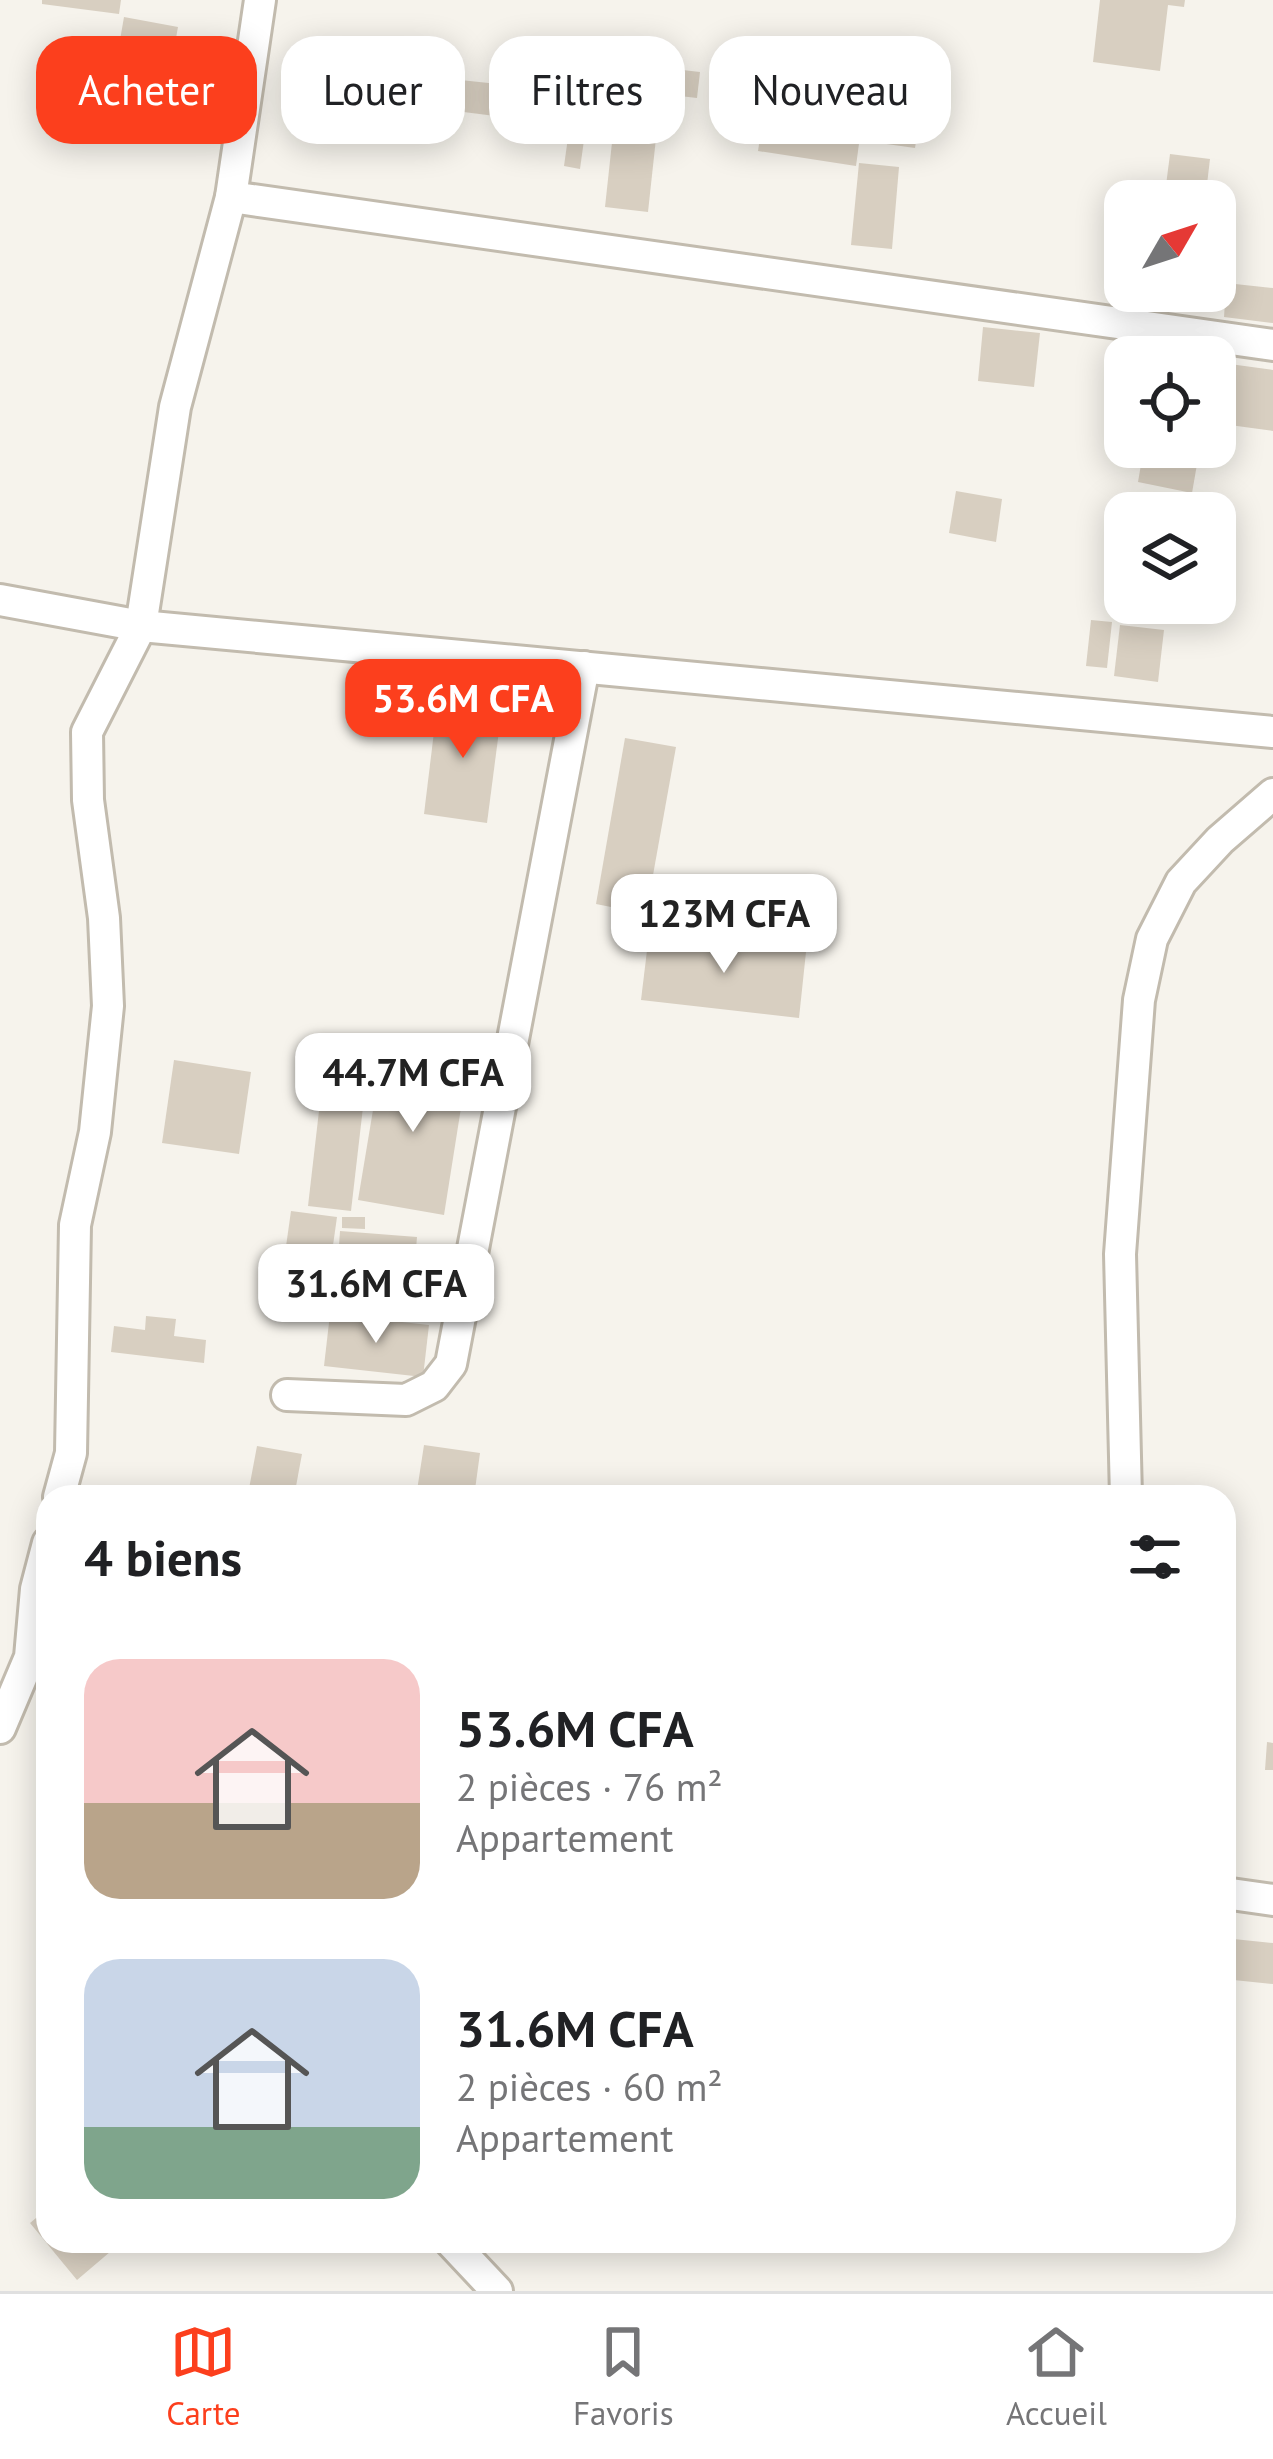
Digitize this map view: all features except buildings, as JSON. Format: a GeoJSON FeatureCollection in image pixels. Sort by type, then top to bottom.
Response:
{"type":"FeatureCollection","features":[{"type":"Feature","properties":{"kind":"street"},"geometry":{"type":"LineString","coordinates":[[62,1485],[70,1453],[75,1225],[95,1132],[108,1006],[104,918],[88,800],[87,732],[142,626],[175,407],[230,196],[260,0]]}},
{"type":"Feature","properties":{"kind":"street"},"geometry":{"type":"LineString","coordinates":[[230,196],[1273,345]]}},
{"type":"Feature","properties":{"kind":"street"},"geometry":{"type":"LineString","coordinates":[[0,600],[142,626],[1273,732]]}},
{"type":"Feature","properties":{"kind":"street"},"geometry":{"type":"LineString","coordinates":[[287,1395],[406,1400],[434,1386],[451,1364],[584,668]]}},
{"type":"Feature","properties":{"kind":"street"},"geometry":{"type":"LineString","coordinates":[[1126,1485],[1120,1234],[1139,1000],[1152,939],[1181,882],[1273,794]]}},
{"type":"Feature","properties":{"kind":"street"},"geometry":{"type":"LineString","coordinates":[[0,1728],[36,1668]]}},
{"type":"Feature","properties":{"kind":"street"},"geometry":{"type":"LineString","coordinates":[[1236,1895],[1273,1900]]}},
{"type":"Feature","properties":{"kind":"street"},"geometry":{"type":"LineString","coordinates":[[461,2253],[496,2291]]}}]}
